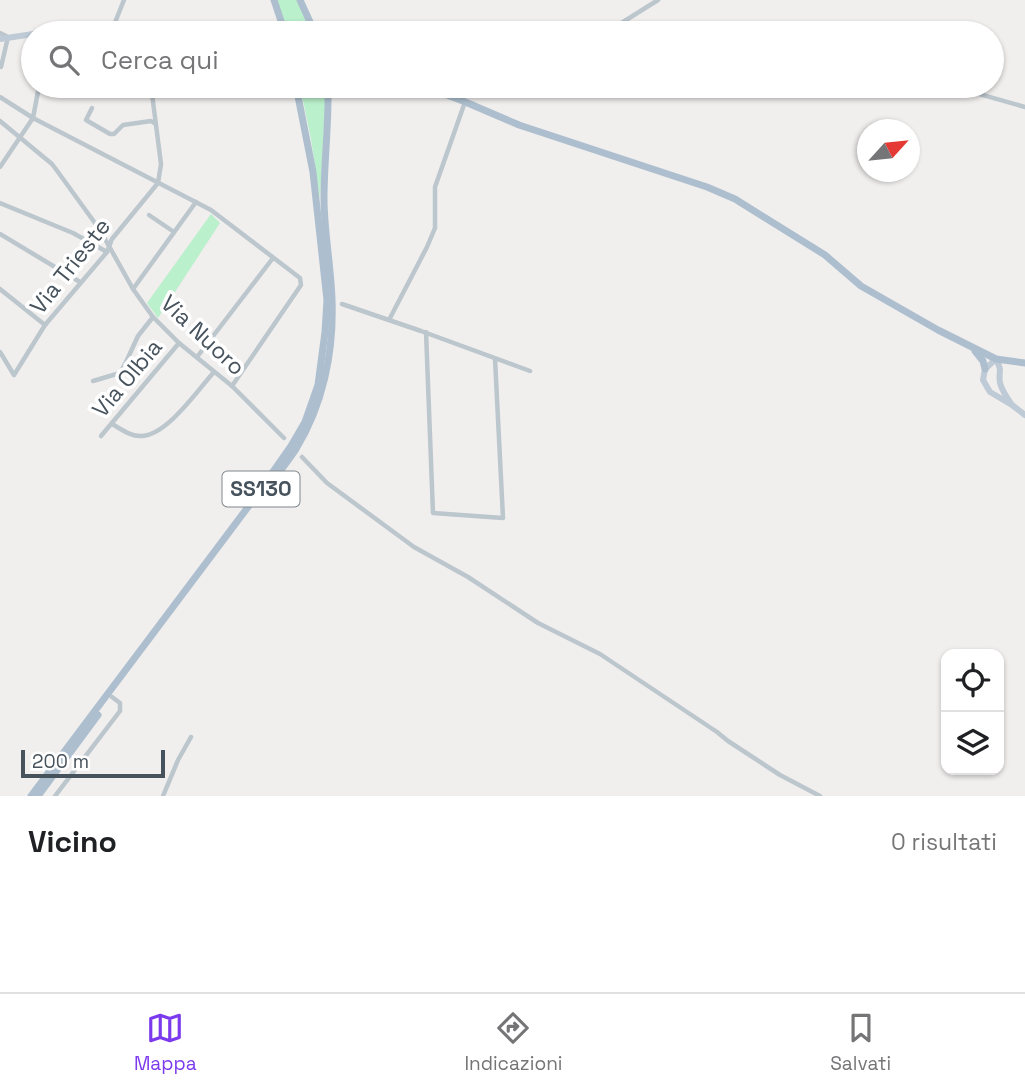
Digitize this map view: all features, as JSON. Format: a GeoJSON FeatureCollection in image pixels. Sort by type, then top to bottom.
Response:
{"type":"FeatureCollection","features":[{"type":"Feature","properties":{"kind":"main road"},"geometry":{"type":"LineString","coordinates":[[274,0],[279,15],[278,21]]}},
{"type":"Feature","properties":{"kind":"main road"},"geometry":{"type":"LineString","coordinates":[[300,0],[310,21]]}},
{"type":"Feature","properties":{"kind":"main road","name":"SS130"},"geometry":{"type":"LineString","coordinates":[[31,796],[251,503],[305,422],[318,385],[326,332],[327,299],[316,194],[298,98]]}},
{"type":"Feature","properties":{"kind":"main road","name":"SS130"},"geometry":{"type":"LineString","coordinates":[[38,796],[295,451],[319,401],[327,367],[332,300],[324,200],[328,98]]}},
{"type":"Feature","properties":{"kind":"main road"},"geometry":{"type":"LineString","coordinates":[[454,98],[519,125],[707,187],[735,199],[825,255],[861,286],[972,348],[996,359],[1025,363]]}},
{"type":"Feature","properties":{"kind":"main road"},"geometry":{"type":"LineString","coordinates":[[972,348],[983,361],[985,369]]}},
{"type":"Feature","properties":{"kind":"main road"},"geometry":{"type":"LineString","coordinates":[[1002,369],[1013,362]]}},
{"type":"Feature","properties":{"kind":"street"},"geometry":{"type":"LineString","coordinates":[[116,21],[124,0]]}},
{"type":"Feature","properties":{"kind":"street"},"geometry":{"type":"LineString","coordinates":[[625,21],[658,0]]}},
{"type":"Feature","properties":{"kind":"street"},"geometry":{"type":"LineString","coordinates":[[0,33],[4,38],[1,67]]}},
{"type":"Feature","properties":{"kind":"street"},"geometry":{"type":"LineString","coordinates":[[0,97],[33,118],[211,210],[300,278],[301,285],[232,386]]}},
{"type":"Feature","properties":{"kind":"street"},"geometry":{"type":"LineString","coordinates":[[0,167],[33,118],[37,98]]}},
{"type":"Feature","properties":{"kind":"street"},"geometry":{"type":"LineString","coordinates":[[152,98],[161,164],[158,183]]}},
{"type":"Feature","properties":{"kind":"street"},"geometry":{"type":"LineString","coordinates":[[993,98],[1025,107]]}},
{"type":"Feature","properties":{"kind":"street"},"geometry":{"type":"LineString","coordinates":[[390,320],[435,228],[435,187],[465,102]]}},
{"type":"Feature","properties":{"kind":"street"},"geometry":{"type":"LineString","coordinates":[[92,108],[86,120],[110,134],[114,134],[123,125],[151,121],[155,123]]}},
{"type":"Feature","properties":{"kind":"street","name":"Via Nuoro"},"geometry":{"type":"LineString","coordinates":[[0,121],[52,164],[100,230],[108,250],[153,317],[179,343],[232,386],[284,438]]}},
{"type":"Feature","properties":{"kind":"street","name":"Via Trieste"},"geometry":{"type":"LineString","coordinates":[[0,352],[14,375],[45,325],[108,250],[112,239],[158,183]]}},
{"type":"Feature","properties":{"kind":"street"},"geometry":{"type":"LineString","coordinates":[[133,289],[196,202]]}},
{"type":"Feature","properties":{"kind":"street"},"geometry":{"type":"LineString","coordinates":[[0,203],[108,250]]}},
{"type":"Feature","properties":{"kind":"street"},"geometry":{"type":"LineString","coordinates":[[149,215],[173,232]]}},
{"type":"Feature","properties":{"kind":"street"},"geometry":{"type":"LineString","coordinates":[[0,234],[81,282]]}},
{"type":"Feature","properties":{"kind":"street"},"geometry":{"type":"LineString","coordinates":[[197,357],[273,258]]}},
{"type":"Feature","properties":{"kind":"street"},"geometry":{"type":"LineString","coordinates":[[0,289],[45,325]]}},
{"type":"Feature","properties":{"kind":"street"},"geometry":{"type":"LineString","coordinates":[[342,303],[530,371]]}},
{"type":"Feature","properties":{"kind":"street"},"geometry":{"type":"LineString","coordinates":[[93,381],[120,373],[138,335],[153,317]]}},
{"type":"Feature","properties":{"kind":"street"},"geometry":{"type":"LineString","coordinates":[[426,332],[433,513],[503,518],[495,359]]}},
{"type":"Feature","properties":{"kind":"street","name":"Via Olbia"},"geometry":{"type":"LineString","coordinates":[[101,436],[179,343]]}},
{"type":"Feature","properties":{"kind":"street"},"geometry":{"type":"LineString","coordinates":[[1012,405],[1004,394],[1000,380],[1002,369],[996,359],[985,369],[983,380],[990,392],[1025,415]]}},
{"type":"Feature","properties":{"kind":"street"},"geometry":{"type":"LineString","coordinates":[[112,424],[132,435],[142,436],[157,432],[171,422],[214,372]]}},
{"type":"Feature","properties":{"kind":"street"},"geometry":{"type":"LineString","coordinates":[[302,457],[327,483],[414,547],[468,577],[538,622],[600,654],[780,775],[820,796]]}},
{"type":"Feature","properties":{"kind":"street"},"geometry":{"type":"LineString","coordinates":[[55,796],[120,712],[120,703],[112,697]]}},
{"type":"Feature","properties":{"kind":"street"},"geometry":{"type":"LineString","coordinates":[[163,796],[191,737]]}},
{"type":"Feature","properties":{"kind":"green space"},"geometry":{"type":"Polygon","coordinates":[[[276,0],[297,0],[307,21],[284,21],[276,0]]]}},
{"type":"Feature","properties":{"kind":"green space"},"geometry":{"type":"Polygon","coordinates":[[[302,98],[325,98],[320,199],[302,98]]]}},
{"type":"Feature","properties":{"kind":"green space"},"geometry":{"type":"Polygon","coordinates":[[[211,214],[220,223],[158,318],[147,303],[211,214]]]}}]}
